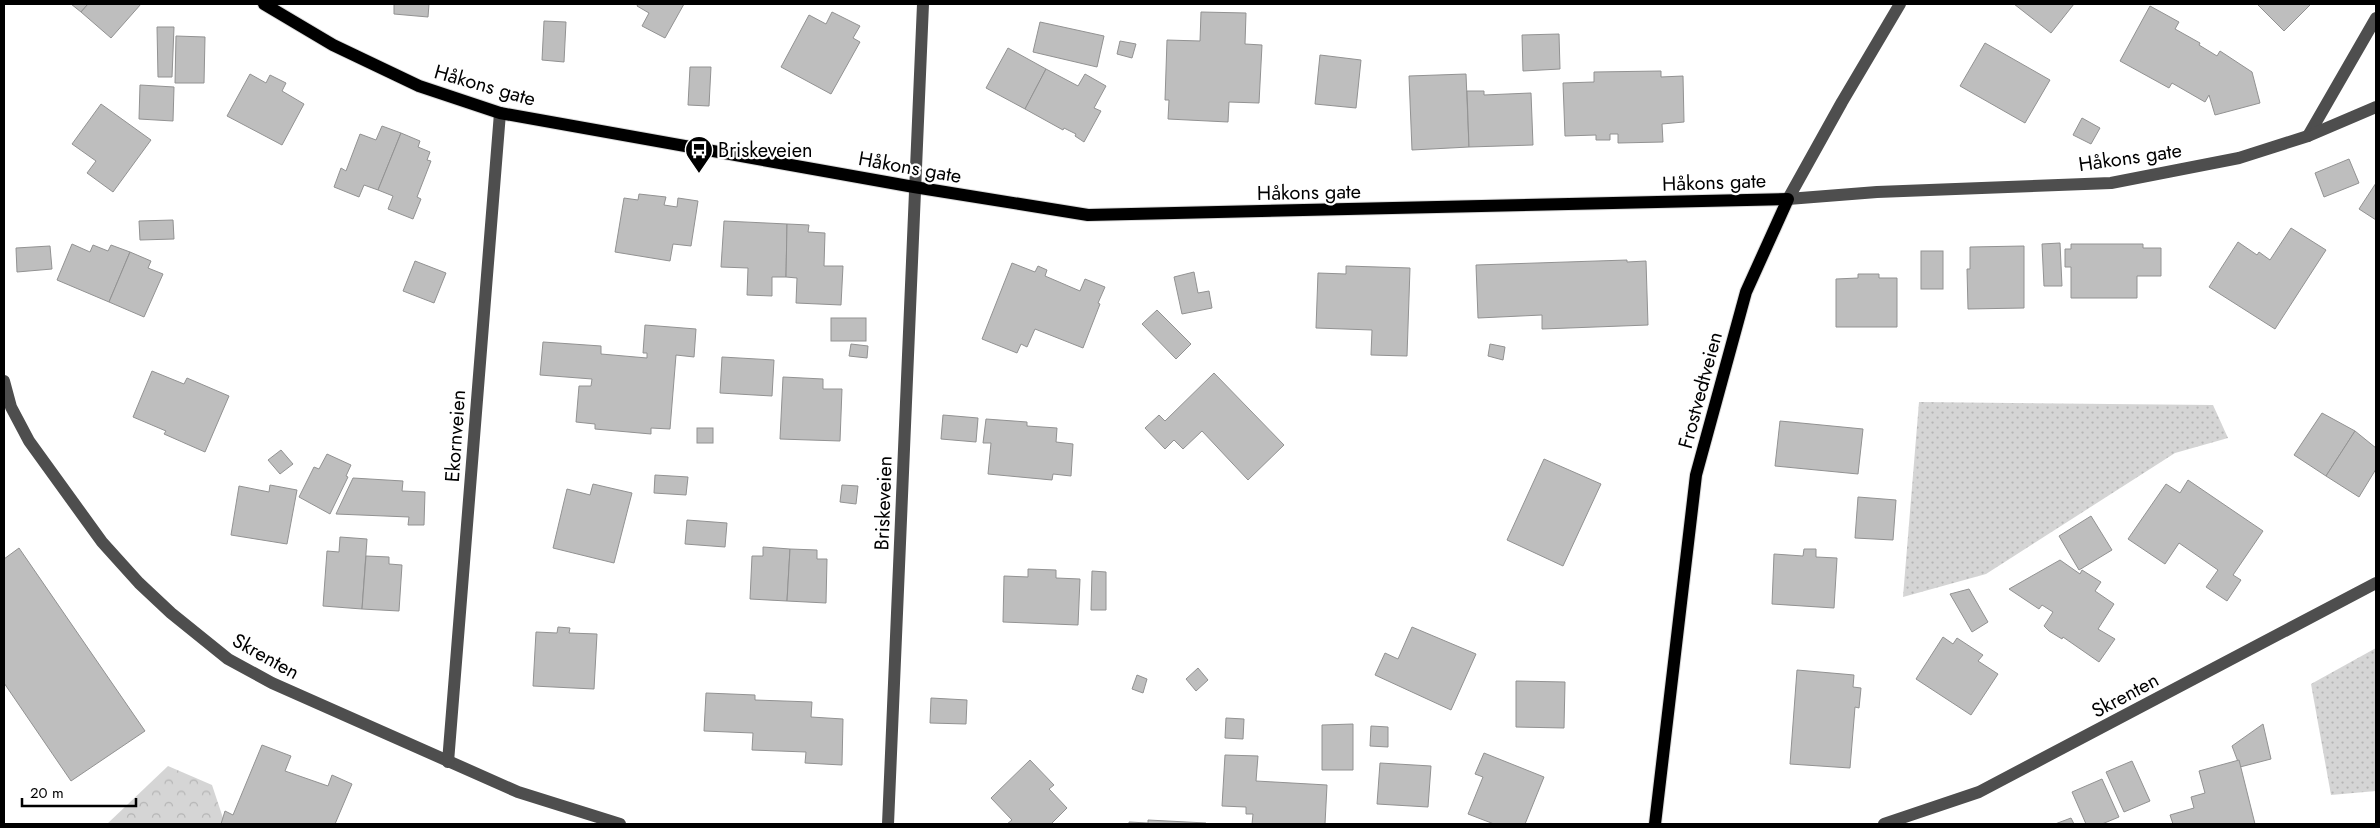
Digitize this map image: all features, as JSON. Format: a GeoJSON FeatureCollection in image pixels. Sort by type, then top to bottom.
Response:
{"type":"FeatureCollection","features":[{"type":"Feature","properties":{"kind":"main road","name":"Håkons gate"},"geometry":{"type":"LineString","coordinates":[[264,4],[333,45],[419,86],[500,113],[914,187],[1088,215],[1788,199]]}},
{"type":"Feature","properties":{"kind":"main road","name":"Frostvedtveien"},"geometry":{"type":"LineString","coordinates":[[1655,824],[1696,475],[1746,292],[1788,199]]}},
{"type":"Feature","properties":{"kind":"street","name":"Briskeveien"},"geometry":{"type":"LineString","coordinates":[[888,824],[922,4]]}},
{"type":"Feature","properties":{"kind":"street","name":"Frostvedtveien"},"geometry":{"type":"LineString","coordinates":[[1788,199],[1900,4]]}},
{"type":"Feature","properties":{"kind":"street"},"geometry":{"type":"LineString","coordinates":[[2308,136],[2376,18]]}},
{"type":"Feature","properties":{"kind":"street","name":"Håkons gate"},"geometry":{"type":"LineString","coordinates":[[1788,199],[1877,192],[2111,183],[2239,158],[2308,136],[2376,106]]}},
{"type":"Feature","properties":{"kind":"street","name":"Ekornveien"},"geometry":{"type":"LineString","coordinates":[[448,762],[500,113]]}},
{"type":"Feature","properties":{"kind":"street","name":"Skrenten"},"geometry":{"type":"LineString","coordinates":[[4,382],[12,407],[29,442],[102,542],[138,583],[170,613],[228,659],[272,683],[518,792],[620,824]]}},
{"type":"Feature","properties":{"kind":"street","name":"Skrenten"},"geometry":{"type":"LineString","coordinates":[[1884,824],[1979,792],[2376,583]]}},
{"type":"Feature","properties":{"kind":"green space"},"geometry":{"type":"Polygon","coordinates":[[[1919,402],[2213,405],[2228,438],[2175,453],[1986,574],[1903,597],[1919,402]]]}},
{"type":"Feature","properties":{"kind":"green space"},"geometry":{"type":"Polygon","coordinates":[[[2376,648],[2376,791],[2331,795],[2311,684],[2376,648]]]}},
{"type":"Feature","properties":{"kind":"green space"},"geometry":{"type":"Polygon","coordinates":[[[168,766],[212,785],[225,824],[107,824],[168,766]]]}},
{"type":"Feature","properties":{"kind":"building"},"geometry":{"type":"Polygon","coordinates":[[[71,4],[88,4],[81,12],[71,4]]]}},
{"type":"Feature","properties":{"kind":"building"},"geometry":{"type":"Polygon","coordinates":[[[88,4],[141,4],[111,38],[81,12],[88,4]]]}},
{"type":"Feature","properties":{"kind":"building"},"geometry":{"type":"Polygon","coordinates":[[[394,4],[429,4],[428,17],[394,14],[394,4]]]}},
{"type":"Feature","properties":{"kind":"building"},"geometry":{"type":"Polygon","coordinates":[[[638,4],[684,4],[665,38],[642,26],[649,13],[637,6],[638,4]]]}},
{"type":"Feature","properties":{"kind":"building"},"geometry":{"type":"Polygon","coordinates":[[[2014,4],[2074,4],[2051,33],[2014,4]]]}},
{"type":"Feature","properties":{"kind":"building"},"geometry":{"type":"Polygon","coordinates":[[[2257,4],[2311,4],[2284,31],[2257,4]]]}},
{"type":"Feature","properties":{"kind":"building"},"geometry":{"type":"Polygon","coordinates":[[[2150,6],[2179,22],[2175,29],[2200,43],[2199,45],[2217,56],[2220,51],[2252,72],[2260,103],[2215,115],[2209,95],[2205,102],[2172,83],[2169,88],[2120,61],[2150,6]]]}},
{"type":"Feature","properties":{"kind":"building"},"geometry":{"type":"Polygon","coordinates":[[[832,12],[860,26],[853,38],[860,42],[831,94],[781,67],[809,15],[826,24],[832,12]]]}},
{"type":"Feature","properties":{"kind":"building"},"geometry":{"type":"Polygon","coordinates":[[[1201,12],[1246,13],[1245,44],[1262,45],[1259,103],[1229,102],[1228,122],[1168,119],[1169,100],[1165,100],[1167,40],[1200,41],[1201,12]]]}},
{"type":"Feature","properties":{"kind":"building"},"geometry":{"type":"Polygon","coordinates":[[[544,21],[566,22],[564,62],[542,60],[544,21]]]}},
{"type":"Feature","properties":{"kind":"building"},"geometry":{"type":"Polygon","coordinates":[[[1040,22],[1104,36],[1097,67],[1033,52],[1040,22]]]}},
{"type":"Feature","properties":{"kind":"building"},"geometry":{"type":"Polygon","coordinates":[[[157,27],[174,27],[172,77],[158,77],[157,27]]]}},
{"type":"Feature","properties":{"kind":"building"},"geometry":{"type":"Polygon","coordinates":[[[1559,34],[1560,69],[1523,71],[1522,35],[1559,34]]]}},
{"type":"Feature","properties":{"kind":"building"},"geometry":{"type":"Polygon","coordinates":[[[176,36],[205,37],[204,83],[175,83],[176,36]]]}},
{"type":"Feature","properties":{"kind":"building"},"geometry":{"type":"Polygon","coordinates":[[[1120,41],[1136,44],[1132,58],[1117,54],[1120,41]]]}},
{"type":"Feature","properties":{"kind":"building"},"geometry":{"type":"Polygon","coordinates":[[[1985,43],[2050,80],[2025,123],[1960,86],[1985,43]]]}},
{"type":"Feature","properties":{"kind":"building"},"geometry":{"type":"Polygon","coordinates":[[[1008,48],[1046,69],[1025,109],[986,88],[1008,48]]]}},
{"type":"Feature","properties":{"kind":"building"},"geometry":{"type":"Polygon","coordinates":[[[1320,55],[1361,60],[1356,108],[1315,104],[1320,55]]]}},
{"type":"Feature","properties":{"kind":"building"},"geometry":{"type":"Polygon","coordinates":[[[690,67],[711,67],[709,106],[688,105],[690,67]]]}},
{"type":"Feature","properties":{"kind":"building"},"geometry":{"type":"Polygon","coordinates":[[[1046,69],[1078,86],[1085,74],[1106,86],[1094,108],[1101,111],[1084,142],[1075,136],[1076,134],[1064,128],[1063,130],[1025,109],[1046,69]]]}},
{"type":"Feature","properties":{"kind":"building"},"geometry":{"type":"Polygon","coordinates":[[[1661,71],[1661,77],[1683,76],[1684,122],[1662,124],[1663,142],[1618,143],[1618,134],[1610,134],[1610,140],[1596,140],[1596,135],[1565,136],[1563,83],[1594,82],[1594,72],[1661,71]]]}},
{"type":"Feature","properties":{"kind":"building"},"geometry":{"type":"Polygon","coordinates":[[[250,74],[266,83],[270,75],[286,83],[282,91],[304,104],[282,145],[227,116],[250,74]]]}},
{"type":"Feature","properties":{"kind":"building"},"geometry":{"type":"Polygon","coordinates":[[[1466,74],[1469,147],[1412,150],[1409,76],[1466,74]]]}},
{"type":"Feature","properties":{"kind":"building"},"geometry":{"type":"Polygon","coordinates":[[[140,85],[174,87],[173,121],[139,119],[140,85]]]}},
{"type":"Feature","properties":{"kind":"building"},"geometry":{"type":"Polygon","coordinates":[[[1467,91],[1484,91],[1484,95],[1531,93],[1533,145],[1469,147],[1467,91]]]}},
{"type":"Feature","properties":{"kind":"building"},"geometry":{"type":"Polygon","coordinates":[[[101,104],[151,140],[113,192],[87,173],[96,161],[72,144],[101,104]]]}},
{"type":"Feature","properties":{"kind":"building"},"geometry":{"type":"Polygon","coordinates":[[[2082,118],[2100,128],[2091,144],[2073,135],[2082,118]]]}},
{"type":"Feature","properties":{"kind":"building"},"geometry":{"type":"Polygon","coordinates":[[[382,126],[401,133],[378,190],[364,185],[359,197],[334,187],[341,168],[346,171],[360,134],[376,140],[382,126]]]}},
{"type":"Feature","properties":{"kind":"building"},"geometry":{"type":"Polygon","coordinates":[[[401,133],[420,141],[418,147],[430,152],[427,160],[431,161],[417,197],[421,199],[413,219],[388,209],[393,196],[378,190],[401,133]]]}},
{"type":"Feature","properties":{"kind":"building"},"geometry":{"type":"Polygon","coordinates":[[[2349,159],[2359,183],[2324,197],[2315,173],[2349,159]]]}},
{"type":"Feature","properties":{"kind":"building"},"geometry":{"type":"Polygon","coordinates":[[[2376,183],[2376,220],[2359,209],[2376,183]]]}},
{"type":"Feature","properties":{"kind":"building"},"geometry":{"type":"Polygon","coordinates":[[[639,194],[666,197],[664,205],[677,207],[678,198],[698,201],[691,246],[673,244],[670,261],[615,252],[624,198],[638,200],[639,194]]]}},
{"type":"Feature","properties":{"kind":"building"},"geometry":{"type":"Polygon","coordinates":[[[173,220],[174,239],[140,240],[139,221],[173,220]]]}},
{"type":"Feature","properties":{"kind":"building"},"geometry":{"type":"Polygon","coordinates":[[[724,221],[787,224],[786,277],[772,277],[772,296],[747,295],[748,268],[721,267],[724,221]]]}},
{"type":"Feature","properties":{"kind":"building"},"geometry":{"type":"Polygon","coordinates":[[[787,224],[809,225],[808,232],[825,233],[824,266],[843,266],[841,305],[796,303],[797,278],[786,277],[787,224]]]}},
{"type":"Feature","properties":{"kind":"building"},"geometry":{"type":"Polygon","coordinates":[[[2291,228],[2326,250],[2275,329],[2209,287],[2238,242],[2257,255],[2259,252],[2270,260],[2291,228]]]}},
{"type":"Feature","properties":{"kind":"building"},"geometry":{"type":"Polygon","coordinates":[[[2060,243],[2062,286],[2044,286],[2042,244],[2060,243]]]}},
{"type":"Feature","properties":{"kind":"building"},"geometry":{"type":"Polygon","coordinates":[[[72,244],[90,252],[93,245],[108,251],[111,245],[130,252],[109,302],[57,280],[72,244]]]}},
{"type":"Feature","properties":{"kind":"building"},"geometry":{"type":"Polygon","coordinates":[[[2071,244],[2143,244],[2143,248],[2161,248],[2161,276],[2137,276],[2137,298],[2071,298],[2071,267],[2065,267],[2065,249],[2071,249],[2071,244]]]}},
{"type":"Feature","properties":{"kind":"building"},"geometry":{"type":"Polygon","coordinates":[[[50,246],[52,269],[17,272],[16,248],[50,246]]]}},
{"type":"Feature","properties":{"kind":"building"},"geometry":{"type":"Polygon","coordinates":[[[2024,246],[2024,308],[1968,309],[1967,269],[1970,269],[1970,247],[2024,246]]]}},
{"type":"Feature","properties":{"kind":"building"},"geometry":{"type":"Polygon","coordinates":[[[1921,251],[1943,251],[1943,289],[1921,289],[1921,251]]]}},
{"type":"Feature","properties":{"kind":"building"},"geometry":{"type":"Polygon","coordinates":[[[130,252],[151,261],[148,268],[163,274],[144,317],[109,302],[130,252]]]}},
{"type":"Feature","properties":{"kind":"building"},"geometry":{"type":"Polygon","coordinates":[[[1627,260],[1627,262],[1646,261],[1648,325],[1542,329],[1542,315],[1478,318],[1476,265],[1627,260]]]}},
{"type":"Feature","properties":{"kind":"building"},"geometry":{"type":"Polygon","coordinates":[[[415,261],[446,273],[434,303],[403,291],[415,261]]]}},
{"type":"Feature","properties":{"kind":"building"},"geometry":{"type":"Polygon","coordinates":[[[1012,263],[1035,272],[1038,266],[1047,270],[1045,276],[1080,291],[1085,279],[1105,287],[1083,348],[1035,329],[1027,347],[1021,344],[1017,353],[982,339],[1012,263]]]}},
{"type":"Feature","properties":{"kind":"building"},"geometry":{"type":"Polygon","coordinates":[[[1346,266],[1410,268],[1407,356],[1371,355],[1372,330],[1316,328],[1318,273],[1346,274],[1346,266]]]}},
{"type":"Feature","properties":{"kind":"building"},"geometry":{"type":"Polygon","coordinates":[[[1194,272],[1198,293],[1209,291],[1212,308],[1182,314],[1174,277],[1194,272]]]}},
{"type":"Feature","properties":{"kind":"building"},"geometry":{"type":"Polygon","coordinates":[[[1858,274],[1879,274],[1879,278],[1897,278],[1897,327],[1836,327],[1836,279],[1858,278],[1858,274]]]}},
{"type":"Feature","properties":{"kind":"building"},"geometry":{"type":"Polygon","coordinates":[[[1157,310],[1191,344],[1176,359],[1142,324],[1157,310]]]}},
{"type":"Feature","properties":{"kind":"building"},"geometry":{"type":"Polygon","coordinates":[[[831,318],[866,318],[866,341],[831,341],[831,318]]]}},
{"type":"Feature","properties":{"kind":"building"},"geometry":{"type":"Polygon","coordinates":[[[645,325],[696,329],[694,357],[676,355],[670,429],[651,428],[651,434],[595,429],[595,424],[576,422],[579,386],[591,386],[592,379],[540,375],[543,342],[601,346],[601,354],[647,358],[647,353],[643,353],[645,325]]]}},
{"type":"Feature","properties":{"kind":"building"},"geometry":{"type":"Polygon","coordinates":[[[851,344],[868,346],[867,358],[849,356],[851,344]]]}},
{"type":"Feature","properties":{"kind":"building"},"geometry":{"type":"Polygon","coordinates":[[[1490,344],[1505,347],[1503,360],[1488,356],[1490,344]]]}},
{"type":"Feature","properties":{"kind":"building"},"geometry":{"type":"Polygon","coordinates":[[[722,357],[774,360],[772,396],[720,393],[722,357]]]}},
{"type":"Feature","properties":{"kind":"building"},"geometry":{"type":"Polygon","coordinates":[[[152,371],[184,384],[187,378],[229,396],[205,452],[164,434],[166,431],[133,417],[152,371]]]}},
{"type":"Feature","properties":{"kind":"building"},"geometry":{"type":"Polygon","coordinates":[[[1214,373],[1284,445],[1248,480],[1202,431],[1183,449],[1174,440],[1165,449],[1145,428],[1159,415],[1165,421],[1214,373]]]}},
{"type":"Feature","properties":{"kind":"building"},"geometry":{"type":"Polygon","coordinates":[[[783,377],[823,379],[823,389],[842,389],[840,441],[780,439],[783,377]]]}},
{"type":"Feature","properties":{"kind":"building"},"geometry":{"type":"Polygon","coordinates":[[[2322,413],[2355,431],[2326,476],[2294,455],[2322,413]]]}},
{"type":"Feature","properties":{"kind":"building"},"geometry":{"type":"Polygon","coordinates":[[[943,415],[978,418],[976,442],[941,439],[943,415]]]}},
{"type":"Feature","properties":{"kind":"building"},"geometry":{"type":"Polygon","coordinates":[[[986,419],[1027,422],[1027,426],[1057,428],[1056,442],[1073,444],[1071,476],[1053,474],[1052,480],[988,474],[991,443],[983,443],[986,419]]]}},
{"type":"Feature","properties":{"kind":"building"},"geometry":{"type":"Polygon","coordinates":[[[1780,421],[1863,429],[1858,474],[1775,466],[1780,421]]]}},
{"type":"Feature","properties":{"kind":"building"},"geometry":{"type":"Polygon","coordinates":[[[697,428],[713,428],[713,443],[697,443],[697,428]]]}},
{"type":"Feature","properties":{"kind":"building"},"geometry":{"type":"Polygon","coordinates":[[[2355,431],[2376,448],[2376,469],[2359,497],[2326,476],[2355,431]]]}},
{"type":"Feature","properties":{"kind":"building"},"geometry":{"type":"Polygon","coordinates":[[[281,450],[293,464],[280,474],[268,460],[281,450]]]}},
{"type":"Feature","properties":{"kind":"building"},"geometry":{"type":"Polygon","coordinates":[[[327,454],[351,465],[346,476],[348,477],[330,514],[299,497],[314,467],[319,469],[327,454]]]}},
{"type":"Feature","properties":{"kind":"building"},"geometry":{"type":"Polygon","coordinates":[[[1544,459],[1601,484],[1563,566],[1507,540],[1544,459]]]}},
{"type":"Feature","properties":{"kind":"building"},"geometry":{"type":"Polygon","coordinates":[[[655,475],[688,477],[686,495],[654,493],[655,475]]]}},
{"type":"Feature","properties":{"kind":"building"},"geometry":{"type":"Polygon","coordinates":[[[353,478],[403,481],[402,491],[425,492],[424,525],[408,525],[409,517],[336,514],[353,478]]]}},
{"type":"Feature","properties":{"kind":"building"},"geometry":{"type":"Polygon","coordinates":[[[2188,480],[2263,531],[2233,575],[2241,580],[2227,601],[2206,587],[2218,570],[2179,543],[2165,564],[2128,539],[2166,484],[2180,493],[2188,480]]]}},
{"type":"Feature","properties":{"kind":"building"},"geometry":{"type":"Polygon","coordinates":[[[593,484],[632,493],[614,563],[553,548],[567,489],[590,495],[593,484]]]}},
{"type":"Feature","properties":{"kind":"building"},"geometry":{"type":"Polygon","coordinates":[[[270,485],[297,490],[287,544],[231,535],[239,486],[269,492],[270,485]]]}},
{"type":"Feature","properties":{"kind":"building"},"geometry":{"type":"Polygon","coordinates":[[[842,485],[858,486],[856,504],[840,502],[842,485]]]}},
{"type":"Feature","properties":{"kind":"building"},"geometry":{"type":"Polygon","coordinates":[[[1858,497],[1896,500],[1893,540],[1855,538],[1858,497]]]}},
{"type":"Feature","properties":{"kind":"building"},"geometry":{"type":"Polygon","coordinates":[[[2091,516],[2112,550],[2079,570],[2059,536],[2091,516]]]}},
{"type":"Feature","properties":{"kind":"building"},"geometry":{"type":"Polygon","coordinates":[[[687,520],[727,523],[725,547],[685,544],[687,520]]]}},
{"type":"Feature","properties":{"kind":"building"},"geometry":{"type":"Polygon","coordinates":[[[340,537],[367,539],[362,609],[323,606],[327,551],[339,552],[340,537]]]}},
{"type":"Feature","properties":{"kind":"building"},"geometry":{"type":"Polygon","coordinates":[[[763,547],[790,549],[787,601],[750,599],[752,556],[763,556],[763,547]]]}},
{"type":"Feature","properties":{"kind":"building"},"geometry":{"type":"Polygon","coordinates":[[[19,548],[145,731],[71,781],[4,683],[4,559],[19,548]]]}},
{"type":"Feature","properties":{"kind":"building"},"geometry":{"type":"Polygon","coordinates":[[[790,549],[817,550],[817,559],[827,559],[826,603],[787,601],[790,549]]]}},
{"type":"Feature","properties":{"kind":"building"},"geometry":{"type":"Polygon","coordinates":[[[1804,549],[1816,549],[1816,557],[1837,558],[1834,608],[1772,604],[1774,554],[1803,556],[1804,549]]]}},
{"type":"Feature","properties":{"kind":"building"},"geometry":{"type":"Polygon","coordinates":[[[366,556],[389,557],[389,564],[402,565],[399,611],[362,609],[366,556]]]}},
{"type":"Feature","properties":{"kind":"building"},"geometry":{"type":"Polygon","coordinates":[[[2060,560],[2080,574],[2082,570],[2101,582],[2095,591],[2114,604],[2098,629],[2115,639],[2099,662],[2044,626],[2053,612],[2042,605],[2039,609],[2009,589],[2060,560]]]}},
{"type":"Feature","properties":{"kind":"building"},"geometry":{"type":"Polygon","coordinates":[[[1028,569],[1056,570],[1056,578],[1080,579],[1078,625],[1003,622],[1004,576],[1028,577],[1028,569]]]}},
{"type":"Feature","properties":{"kind":"building"},"geometry":{"type":"Polygon","coordinates":[[[1092,571],[1106,572],[1106,610],[1091,610],[1092,571]]]}},
{"type":"Feature","properties":{"kind":"building"},"geometry":{"type":"Polygon","coordinates":[[[1969,589],[1988,622],[1972,632],[1950,594],[1969,589]]]}},
{"type":"Feature","properties":{"kind":"building"},"geometry":{"type":"Polygon","coordinates":[[[558,627],[570,628],[569,633],[597,634],[594,689],[533,686],[536,632],[557,633],[558,627]]]}},
{"type":"Feature","properties":{"kind":"building"},"geometry":{"type":"Polygon","coordinates":[[[1412,627],[1476,654],[1451,710],[1375,675],[1385,653],[1398,659],[1412,627]]]}},
{"type":"Feature","properties":{"kind":"building"},"geometry":{"type":"Polygon","coordinates":[[[1943,637],[1953,644],[1957,638],[1983,655],[1978,661],[1998,674],[1971,715],[1916,679],[1943,637]]]}},
{"type":"Feature","properties":{"kind":"building"},"geometry":{"type":"Polygon","coordinates":[[[1198,668],[1208,680],[1196,691],[1186,679],[1198,668]]]}},
{"type":"Feature","properties":{"kind":"building"},"geometry":{"type":"Polygon","coordinates":[[[1797,670],[1854,675],[1853,687],[1861,688],[1859,708],[1855,707],[1850,768],[1790,764],[1797,670]]]}},
{"type":"Feature","properties":{"kind":"building"},"geometry":{"type":"Polygon","coordinates":[[[1137,675],[1147,679],[1143,693],[1132,689],[1137,675]]]}},
{"type":"Feature","properties":{"kind":"building"},"geometry":{"type":"Polygon","coordinates":[[[1516,681],[1565,682],[1564,728],[1516,727],[1516,681]]]}},
{"type":"Feature","properties":{"kind":"building"},"geometry":{"type":"Polygon","coordinates":[[[706,693],[755,695],[755,700],[812,702],[811,717],[843,719],[842,765],[805,763],[806,752],[752,750],[753,733],[704,731],[706,693]]]}},
{"type":"Feature","properties":{"kind":"building"},"geometry":{"type":"Polygon","coordinates":[[[931,698],[967,700],[966,724],[930,723],[931,698]]]}},
{"type":"Feature","properties":{"kind":"building"},"geometry":{"type":"Polygon","coordinates":[[[1226,718],[1244,719],[1243,739],[1225,738],[1226,718]]]}},
{"type":"Feature","properties":{"kind":"building"},"geometry":{"type":"Polygon","coordinates":[[[1353,724],[1353,770],[1322,770],[1322,725],[1353,724]]]}},
{"type":"Feature","properties":{"kind":"building"},"geometry":{"type":"Polygon","coordinates":[[[2263,724],[2271,759],[2240,767],[2232,746],[2263,724]]]}},
{"type":"Feature","properties":{"kind":"building"},"geometry":{"type":"Polygon","coordinates":[[[1371,726],[1388,727],[1388,747],[1370,746],[1371,726]]]}},
{"type":"Feature","properties":{"kind":"building"},"geometry":{"type":"Polygon","coordinates":[[[262,745],[291,756],[285,771],[328,786],[332,775],[352,784],[335,824],[221,824],[225,811],[233,815],[262,745]]]}},
{"type":"Feature","properties":{"kind":"building"},"geometry":{"type":"Polygon","coordinates":[[[1484,753],[1544,777],[1525,824],[1494,824],[1468,814],[1483,777],[1475,774],[1484,753]]]}},
{"type":"Feature","properties":{"kind":"building"},"geometry":{"type":"Polygon","coordinates":[[[1225,755],[1258,756],[1256,781],[1327,785],[1325,824],[1252,824],[1253,814],[1246,814],[1246,807],[1222,806],[1225,755]]]}},
{"type":"Feature","properties":{"kind":"building"},"geometry":{"type":"Polygon","coordinates":[[[1030,760],[1054,785],[1049,789],[1067,808],[1051,824],[1007,824],[1012,820],[991,798],[1030,760]]]}},
{"type":"Feature","properties":{"kind":"building"},"geometry":{"type":"Polygon","coordinates":[[[2239,760],[2255,824],[2173,824],[2170,815],[2194,808],[2191,797],[2205,793],[2199,771],[2239,760]]]}},
{"type":"Feature","properties":{"kind":"building"},"geometry":{"type":"Polygon","coordinates":[[[2132,761],[2150,801],[2124,812],[2106,772],[2132,761]]]}},
{"type":"Feature","properties":{"kind":"building"},"geometry":{"type":"Polygon","coordinates":[[[1380,763],[1431,766],[1428,807],[1377,804],[1380,763]]]}},
{"type":"Feature","properties":{"kind":"building"},"geometry":{"type":"Polygon","coordinates":[[[2102,779],[2119,817],[2102,824],[2086,824],[2072,792],[2102,779]]]}},
{"type":"Feature","properties":{"kind":"building"},"geometry":{"type":"Polygon","coordinates":[[[2071,818],[2074,824],[2055,824],[2071,818]]]}},
{"type":"Feature","properties":{"kind":"building"},"geometry":{"type":"Polygon","coordinates":[[[1148,820],[1206,824],[1129,824],[1129,822],[1148,823],[1148,820]]]}},
{"type":"Feature","properties":{"kind":"place","name":"Briskeveien"},"geometry":{"type":"Point","coordinates":[699,174]}}]}
